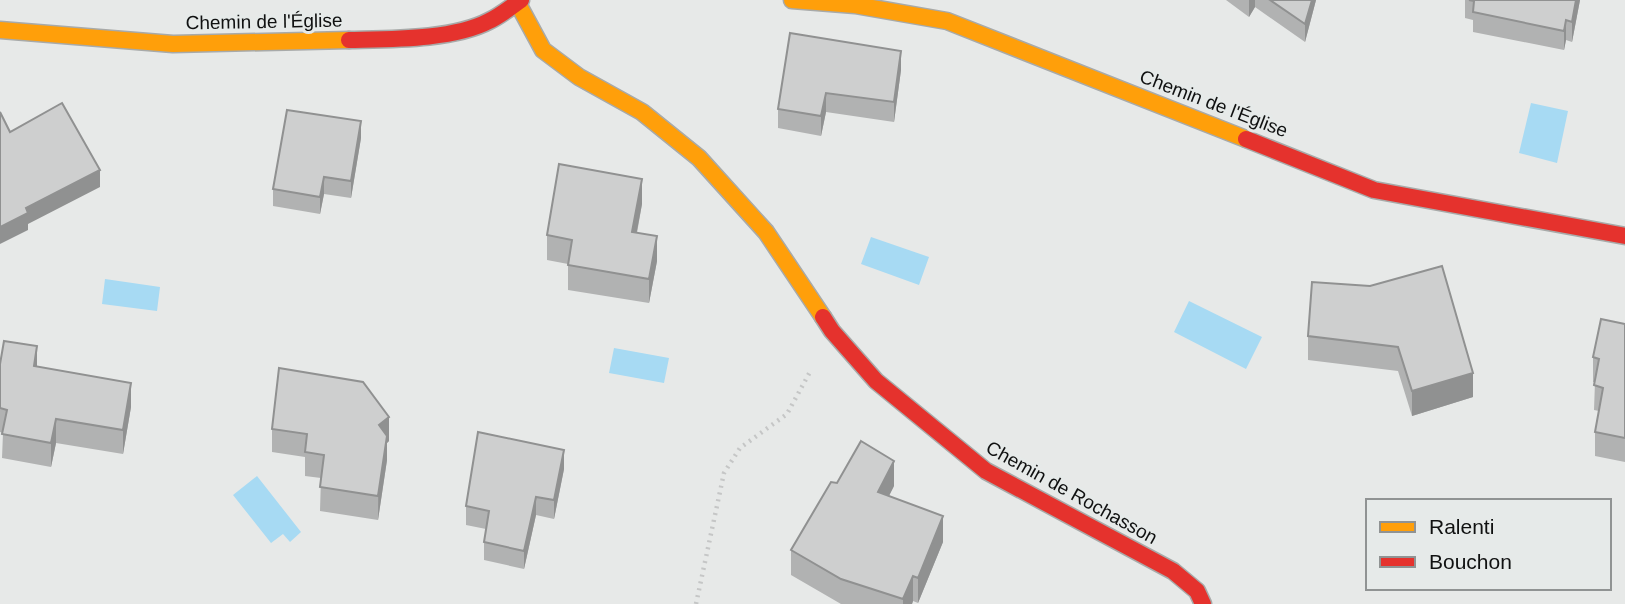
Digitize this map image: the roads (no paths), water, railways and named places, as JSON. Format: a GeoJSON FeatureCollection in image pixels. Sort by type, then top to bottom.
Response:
{"type":"FeatureCollection","features":[{"type":"Feature","properties":{"kind":"street","name":"Chemin de l'Église"},"geometry":{"type":"LineString","coordinates":[[792,0],[855,5],[947,21],[1374,190],[1625,236]]}},
{"type":"Feature","properties":{"kind":"street","name":"Chemin de l'Église"},"geometry":{"type":"LineString","coordinates":[[0,30],[173,44],[397,39],[450,33],[488,22],[518,1]]}},
{"type":"Feature","properties":{"kind":"street","name":"Chemin de Rochasson"},"geometry":{"type":"LineString","coordinates":[[518,1],[543,50],[579,77],[642,112],[699,158],[766,232],[832,331],[876,380],[986,471],[1172,571],[1197,591],[1203,604]]}},
{"type":"Feature","properties":{"kind":"water"},"geometry":{"type":"Polygon","coordinates":[[[1531,103],[1568,111],[1557,163],[1519,153],[1531,103]]]}},
{"type":"Feature","properties":{"kind":"water"},"geometry":{"type":"Polygon","coordinates":[[[871,237],[929,257],[919,285],[861,264],[871,237]]]}},
{"type":"Feature","properties":{"kind":"water"},"geometry":{"type":"Polygon","coordinates":[[[105,279],[160,287],[157,311],[102,304],[105,279]]]}},
{"type":"Feature","properties":{"kind":"water"},"geometry":{"type":"Polygon","coordinates":[[[1189,301],[1262,337],[1246,369],[1174,332],[1189,301]]]}},
{"type":"Feature","properties":{"kind":"water"},"geometry":{"type":"Polygon","coordinates":[[[614,348],[669,358],[664,383],[609,373],[614,348]]]}},
{"type":"Feature","properties":{"kind":"water"},"geometry":{"type":"Polygon","coordinates":[[[257,476],[301,532],[290,542],[283,534],[271,543],[233,495],[257,476]]]}}]}
